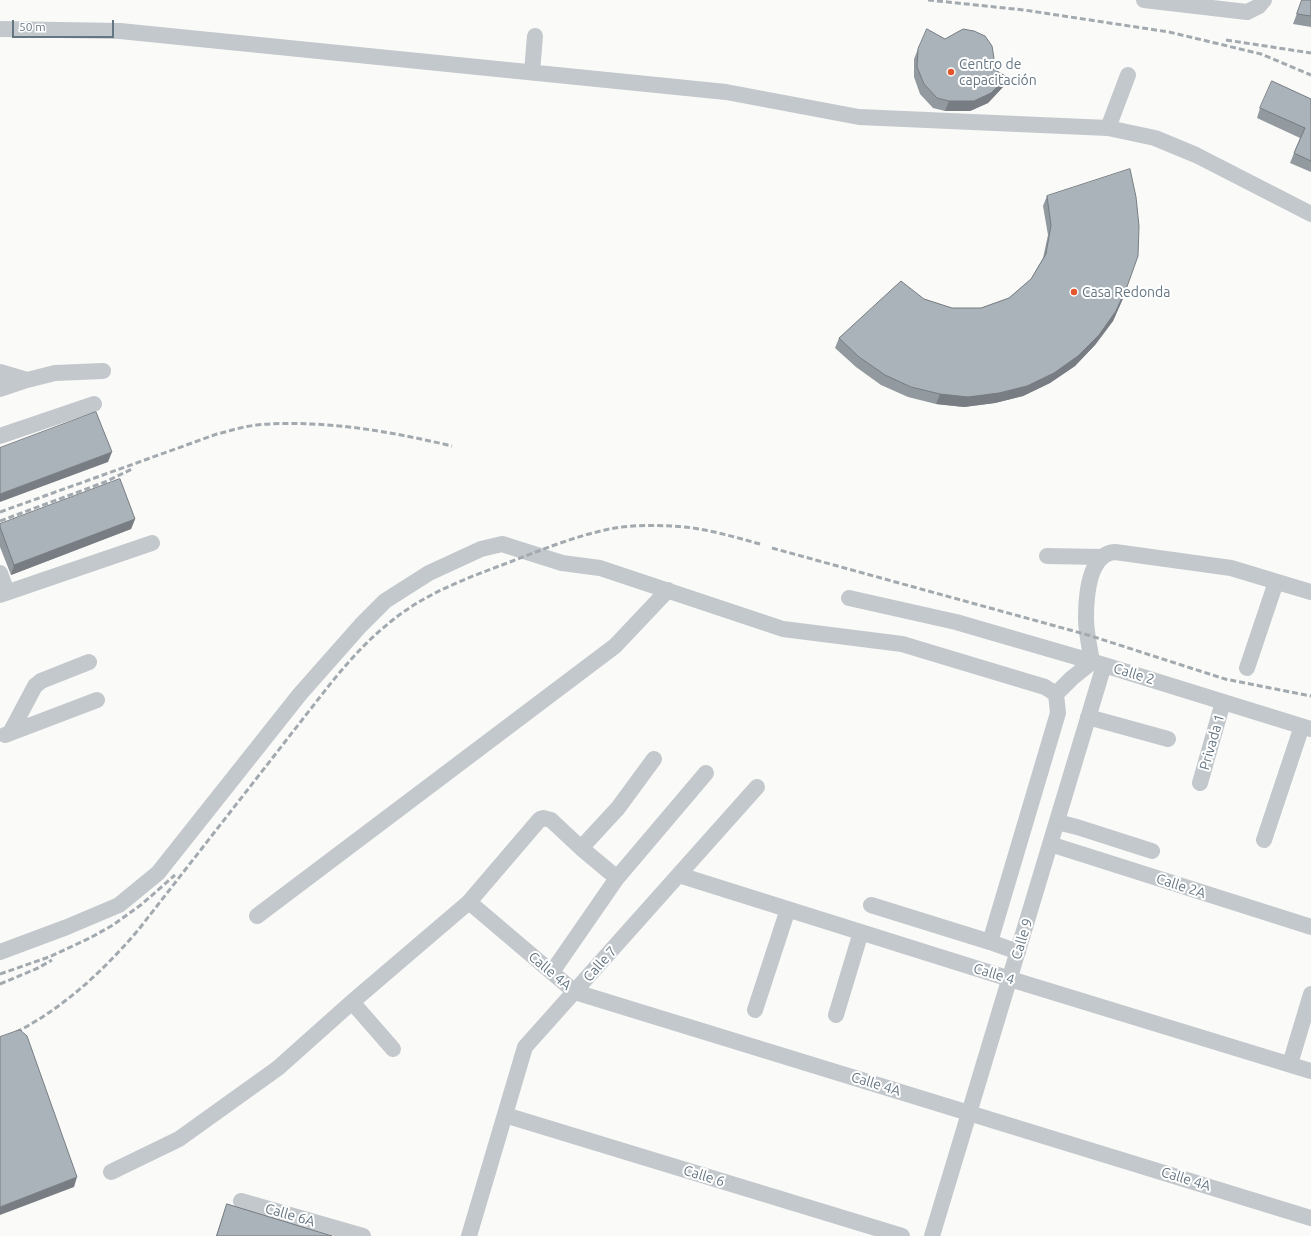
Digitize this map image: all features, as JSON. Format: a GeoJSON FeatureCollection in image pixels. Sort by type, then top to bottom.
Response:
{"type":"FeatureCollection","features":[{"type":"Feature","properties":{"kind":"street"},"geometry":{"type":"LineString","coordinates":[[1144,0],[1247,12],[1259,6],[1264,0]]}},
{"type":"Feature","properties":{"kind":"street"},"geometry":{"type":"LineString","coordinates":[[0,29],[120,31],[532,72],[726,92],[859,117],[1108,128],[1155,138],[1196,155],[1311,214]]}},
{"type":"Feature","properties":{"kind":"street"},"geometry":{"type":"LineString","coordinates":[[532,72],[535,36]]}},
{"type":"Feature","properties":{"kind":"street"},"geometry":{"type":"LineString","coordinates":[[1108,128],[1128,75]]}},
{"type":"Feature","properties":{"kind":"street"},"geometry":{"type":"LineString","coordinates":[[0,389],[27,380],[55,374],[103,371]]}},
{"type":"Feature","properties":{"kind":"street"},"geometry":{"type":"LineString","coordinates":[[0,372],[27,380]]}},
{"type":"Feature","properties":{"kind":"street"},"geometry":{"type":"LineString","coordinates":[[0,436],[94,404]]}},
{"type":"Feature","properties":{"kind":"street"},"geometry":{"type":"LineString","coordinates":[[0,573],[4,593],[152,544]]}},
{"type":"Feature","properties":{"kind":"street"},"geometry":{"type":"LineString","coordinates":[[0,952],[67,927],[119,905],[158,873],[300,694],[361,625],[385,601],[429,573],[481,549],[502,544],[562,563],[600,568],[783,629],[902,644],[1045,687],[1056,694]]}},
{"type":"Feature","properties":{"kind":"street"},"geometry":{"type":"LineString","coordinates":[[1056,694],[1072,678],[1098,663],[1086,620],[1089,586],[1094,568],[1102,557],[1108,553],[1115,552],[1231,568],[1311,592]]}},
{"type":"Feature","properties":{"kind":"street"},"geometry":{"type":"LineString","coordinates":[[1047,556],[1102,557]]}},
{"type":"Feature","properties":{"kind":"street"},"geometry":{"type":"LineString","coordinates":[[1246,668],[1276,582]]}},
{"type":"Feature","properties":{"kind":"street"},"geometry":{"type":"LineString","coordinates":[[257,916],[615,646],[668,590]]}},
{"type":"Feature","properties":{"kind":"street","name":"Calle 2"},"geometry":{"type":"LineString","coordinates":[[849,598],[956,622],[1098,663],[1307,727]]}},
{"type":"Feature","properties":{"kind":"street"},"geometry":{"type":"LineString","coordinates":[[5,735],[35,686],[41,681],[88,662]]}},
{"type":"Feature","properties":{"kind":"street","name":"Calle 9"},"geometry":{"type":"LineString","coordinates":[[932,1236],[1088,717],[1098,663]]}},
{"type":"Feature","properties":{"kind":"street"},"geometry":{"type":"LineString","coordinates":[[990,942],[1058,713],[1056,694]]}},
{"type":"Feature","properties":{"kind":"street"},"geometry":{"type":"LineString","coordinates":[[5,735],[97,700]]}},
{"type":"Feature","properties":{"kind":"street","name":"Privada 1"},"geometry":{"type":"LineString","coordinates":[[1200,782],[1223,702]]}},
{"type":"Feature","properties":{"kind":"street"},"geometry":{"type":"LineString","coordinates":[[1088,717],[1168,739]]}},
{"type":"Feature","properties":{"kind":"street"},"geometry":{"type":"LineString","coordinates":[[1264,840],[1307,727]]}},
{"type":"Feature","properties":{"kind":"street"},"geometry":{"type":"LineString","coordinates":[[581,848],[618,808],[654,759]]}},
{"type":"Feature","properties":{"kind":"street"},"geometry":{"type":"LineString","coordinates":[[552,972],[617,878],[706,773]]}},
{"type":"Feature","properties":{"kind":"street","name":"Calle 7"},"geometry":{"type":"LineString","coordinates":[[469,1236],[526,1047],[757,787]]}},
{"type":"Feature","properties":{"kind":"street"},"geometry":{"type":"LineString","coordinates":[[111,1172],[179,1139],[222,1110],[278,1068],[352,1002],[469,902],[540,819],[543,818],[550,820],[617,878]]}},
{"type":"Feature","properties":{"kind":"street"},"geometry":{"type":"LineString","coordinates":[[1057,822],[1077,826],[1152,851]]}},
{"type":"Feature","properties":{"kind":"street","name":"Calle 2A"},"geometry":{"type":"LineString","coordinates":[[1050,844],[1311,927]]}},
{"type":"Feature","properties":{"kind":"street","name":"Calle 4"},"geometry":{"type":"LineString","coordinates":[[679,875],[1010,979],[1311,1071]]}},
{"type":"Feature","properties":{"kind":"street","name":"Calle 4A"},"geometry":{"type":"LineString","coordinates":[[469,902],[575,992],[1311,1218]]}},
{"type":"Feature","properties":{"kind":"street"},"geometry":{"type":"LineString","coordinates":[[872,905],[1018,952]]}},
{"type":"Feature","properties":{"kind":"street"},"geometry":{"type":"LineString","coordinates":[[755,1010],[788,909]]}},
{"type":"Feature","properties":{"kind":"street"},"geometry":{"type":"LineString","coordinates":[[836,1015],[861,932]]}},
{"type":"Feature","properties":{"kind":"street"},"geometry":{"type":"LineString","coordinates":[[1290,1064],[1311,994]]}},
{"type":"Feature","properties":{"kind":"street"},"geometry":{"type":"LineString","coordinates":[[352,1002],[393,1049]]}},
{"type":"Feature","properties":{"kind":"street","name":"Calle 6"},"geometry":{"type":"LineString","coordinates":[[505,1115],[902,1236]]}},
{"type":"Feature","properties":{"kind":"street","name":"Calle 6A"},"geometry":{"type":"LineString","coordinates":[[241,1201],[363,1236]]}},
{"type":"Feature","properties":{"kind":"building"},"geometry":{"type":"Polygon","coordinates":[[[1302,0],[1311,0],[1311,16],[1297,14],[1302,0]]]}},
{"type":"Feature","properties":{"kind":"building","name":"Centro de capacitación"},"geometry":{"type":"Polygon","coordinates":[[[927,29],[945,39],[963,29],[974,31],[985,36],[992,46],[994,58],[990,67],[1007,77],[991,93],[974,101],[949,101],[937,98],[924,84],[917,67],[918,49],[927,29]]]}},
{"type":"Feature","properties":{"kind":"building"},"geometry":{"type":"Polygon","coordinates":[[[1272,81],[1311,99],[1311,161],[1294,153],[1305,128],[1260,108],[1272,81]]]}},
{"type":"Feature","properties":{"kind":"building","name":"Casa Redonda"},"geometry":{"type":"Polygon","coordinates":[[[1130,169],[1136,197],[1139,226],[1138,256],[1128,284],[1116,311],[1099,335],[1078,356],[1054,373],[1027,386],[999,393],[968,397],[940,394],[911,387],[885,375],[859,357],[839,338],[901,281],[924,299],[952,308],[981,308],[1009,298],[1031,279],[1046,254],[1051,225],[1047,196],[1130,169]]]}},
{"type":"Feature","properties":{"kind":"building"},"geometry":{"type":"Polygon","coordinates":[[[96,412],[112,452],[0,494],[0,448],[96,412]]]}},
{"type":"Feature","properties":{"kind":"building"},"geometry":{"type":"Polygon","coordinates":[[[120,479],[135,519],[14,565],[0,524],[120,479]]]}},
{"type":"Feature","properties":{"kind":"building"},"geometry":{"type":"Polygon","coordinates":[[[20,1030],[27,1036],[77,1177],[0,1207],[0,1037],[20,1030]]]}},
{"type":"Feature","properties":{"kind":"building"},"geometry":{"type":"Polygon","coordinates":[[[227,1204],[332,1236],[217,1236],[227,1204]]]}},
{"type":"Feature","properties":{"kind":"railway"},"geometry":{"type":"LineString","coordinates":[[928,0],[1024,10],[1169,32],[1261,54],[1311,75]]}},
{"type":"Feature","properties":{"kind":"railway"},"geometry":{"type":"LineString","coordinates":[[1226,40],[1311,53]]}},
{"type":"Feature","properties":{"kind":"railway"},"geometry":{"type":"LineString","coordinates":[[0,512],[217,434],[252,426],[294,423],[329,425],[364,429],[452,446]]}},
{"type":"Feature","properties":{"kind":"railway"},"geometry":{"type":"LineString","coordinates":[[0,521],[105,482],[132,469]]}},
{"type":"Feature","properties":{"kind":"railway"},"geometry":{"type":"LineString","coordinates":[[0,1040],[40,1019],[93,978],[109,962],[139,929],[342,669],[375,635],[407,609],[435,593],[480,573],[545,548],[613,528],[630,526],[693,528],[716,532],[760,544]]}},
{"type":"Feature","properties":{"kind":"railway"},"geometry":{"type":"LineString","coordinates":[[772,548],[1088,635],[1225,679],[1311,696]]}},
{"type":"Feature","properties":{"kind":"railway"},"geometry":{"type":"LineString","coordinates":[[0,974],[49,957],[90,938],[113,925],[142,904],[175,875]]}},
{"type":"Feature","properties":{"kind":"railway"},"geometry":{"type":"LineString","coordinates":[[0,984],[38,968],[52,960]]}},
{"type":"Feature","properties":{"kind":"place","name":"Centro de capacitación"},"geometry":{"type":"Point","coordinates":[951,72]}},
{"type":"Feature","properties":{"kind":"place","name":"Casa Redonda"},"geometry":{"type":"Point","coordinates":[1074,292]}}]}
